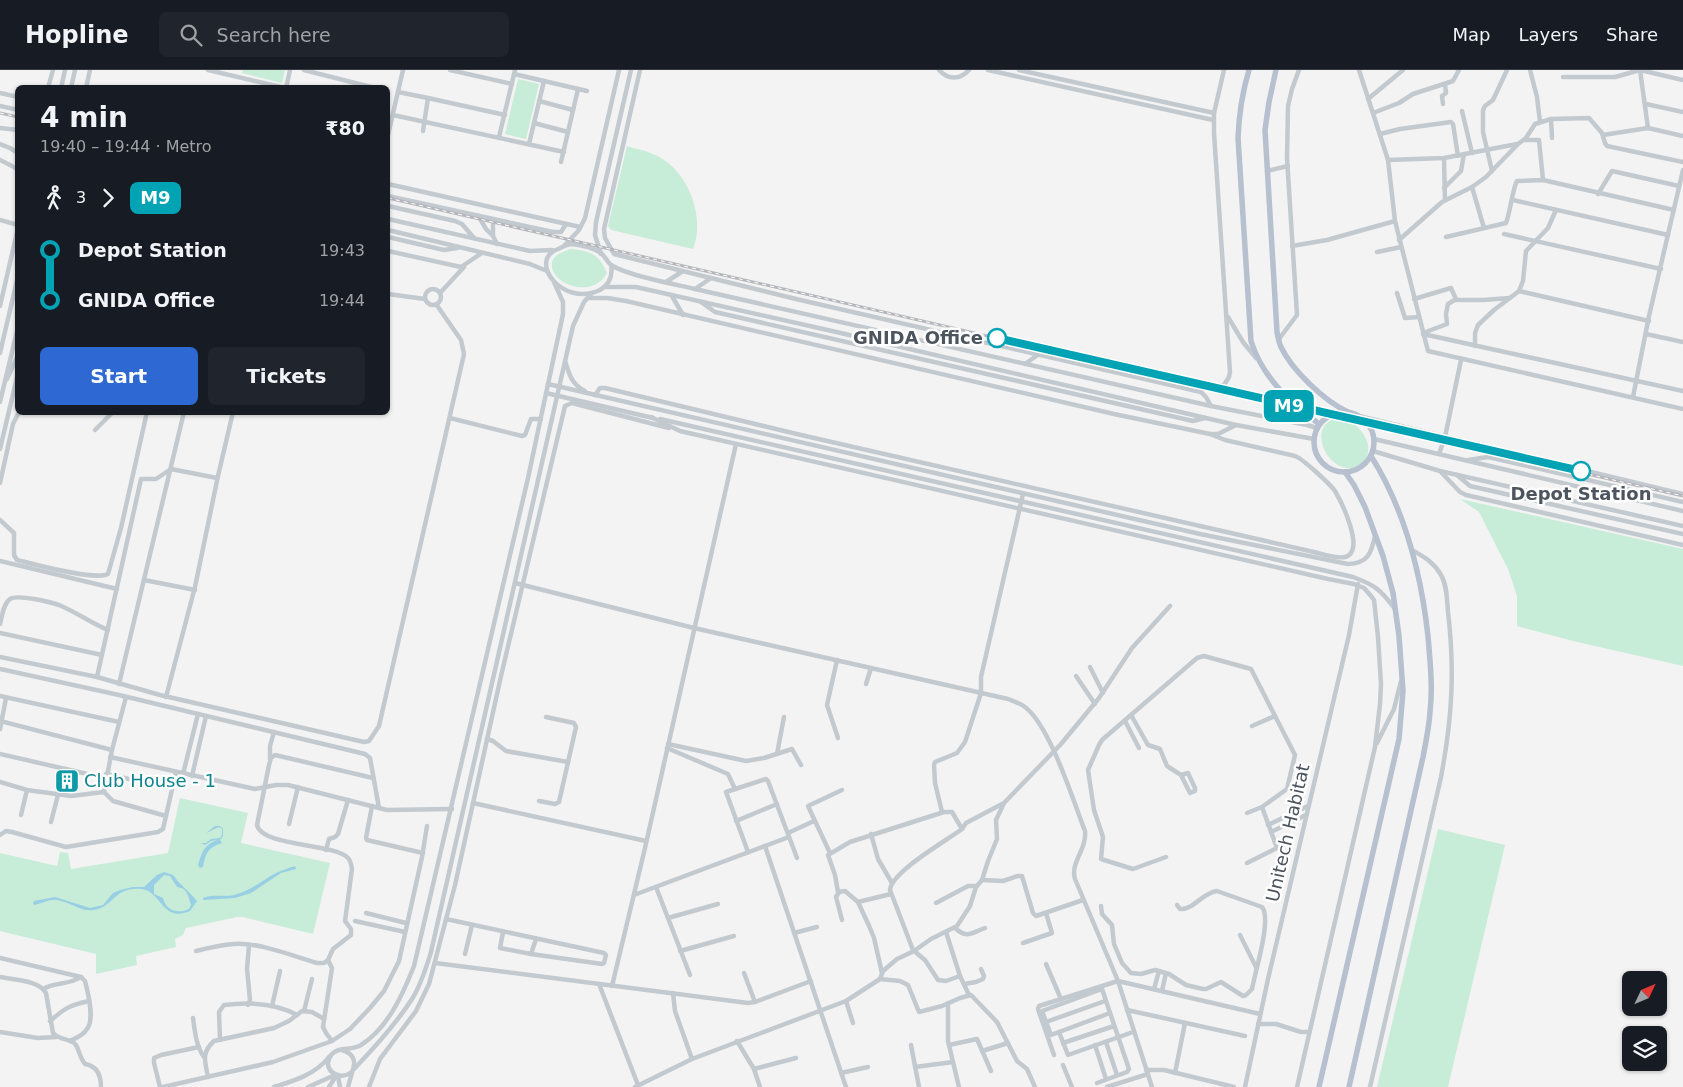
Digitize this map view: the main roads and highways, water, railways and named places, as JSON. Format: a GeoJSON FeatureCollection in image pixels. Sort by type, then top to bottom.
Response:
{"type":"FeatureCollection","features":[{"type":"Feature","properties":{"kind":"main road"},"geometry":{"type":"LineString","coordinates":[[1249,70],[1242,96],[1238,138],[1251,341],[1256,359],[1268,377],[1288,399],[1318,426]]}},
{"type":"Feature","properties":{"kind":"main road"},"geometry":{"type":"LineString","coordinates":[[1276,70],[1265,130],[1280,346],[1289,361],[1325,398],[1339,408],[1359,416],[1368,424],[1374,439],[1372,454],[1361,467],[1354,471],[1336,471],[1320,460],[1314,439],[1318,426],[1334,414],[1348,412]]}},
{"type":"Feature","properties":{"kind":"main road"},"geometry":{"type":"LineString","coordinates":[[1349,1087],[1423,757],[1430,711],[1430,663],[1424,602],[1412,550],[1384,477],[1372,454]]}},
{"type":"Feature","properties":{"kind":"main road"},"geometry":{"type":"LineString","coordinates":[[1319,1087],[1398,739],[1403,691],[1393,593],[1376,536],[1354,485],[1345,472]]}},
{"type":"Feature","properties":{"kind":"water"},"geometry":{"type":"Polygon","coordinates":[[[215,826],[220,826],[223,829],[223,836],[220,840],[222,843],[208,851],[203,867],[200,868],[198,865],[204,850],[209,844],[217,840],[205,845],[201,843],[220,838],[222,835],[222,829],[219,827],[206,833],[215,826]]]}},
{"type":"Feature","properties":{"kind":"water"},"geometry":{"type":"Polygon","coordinates":[[[295,866],[296,869],[281,873],[251,893],[235,898],[203,900],[203,898],[210,896],[230,896],[240,893],[276,873],[295,866]]]}},
{"type":"Feature","properties":{"kind":"water"},"geometry":{"type":"Polygon","coordinates":[[[164,872],[173,875],[194,897],[197,901],[190,911],[181,914],[174,913],[163,906],[149,891],[142,889],[126,891],[101,908],[94,910],[85,910],[57,900],[33,904],[34,901],[55,897],[90,908],[103,905],[113,893],[133,887],[144,887],[157,875],[164,872]],[[164,875],[154,885],[154,894],[163,898],[170,909],[181,911],[189,909],[191,905],[187,893],[177,887],[170,876],[164,875]]]}},
{"type":"Feature","properties":{"kind":"railway"},"geometry":{"type":"LineString","coordinates":[[0,113],[15,116]]}},
{"type":"Feature","properties":{"kind":"railway"},"geometry":{"type":"LineString","coordinates":[[390,198],[1683,496]]}},
{"type":"Feature","properties":{"kind":"metro line","name":"M9"},"geometry":{"type":"LineString","coordinates":[[997,338],[1389,429],[1581,471]]}},
{"type":"Feature","properties":{"kind":"place","name":"GNIDA Office"},"geometry":{"type":"Point","coordinates":[997,338]}},
{"type":"Feature","properties":{"kind":"place","name":"Depot Station"},"geometry":{"type":"Point","coordinates":[1581,471]}},
{"type":"Feature","properties":{"kind":"place","name":"Club House - 1"},"geometry":{"type":"Point","coordinates":[67,781]}}]}
